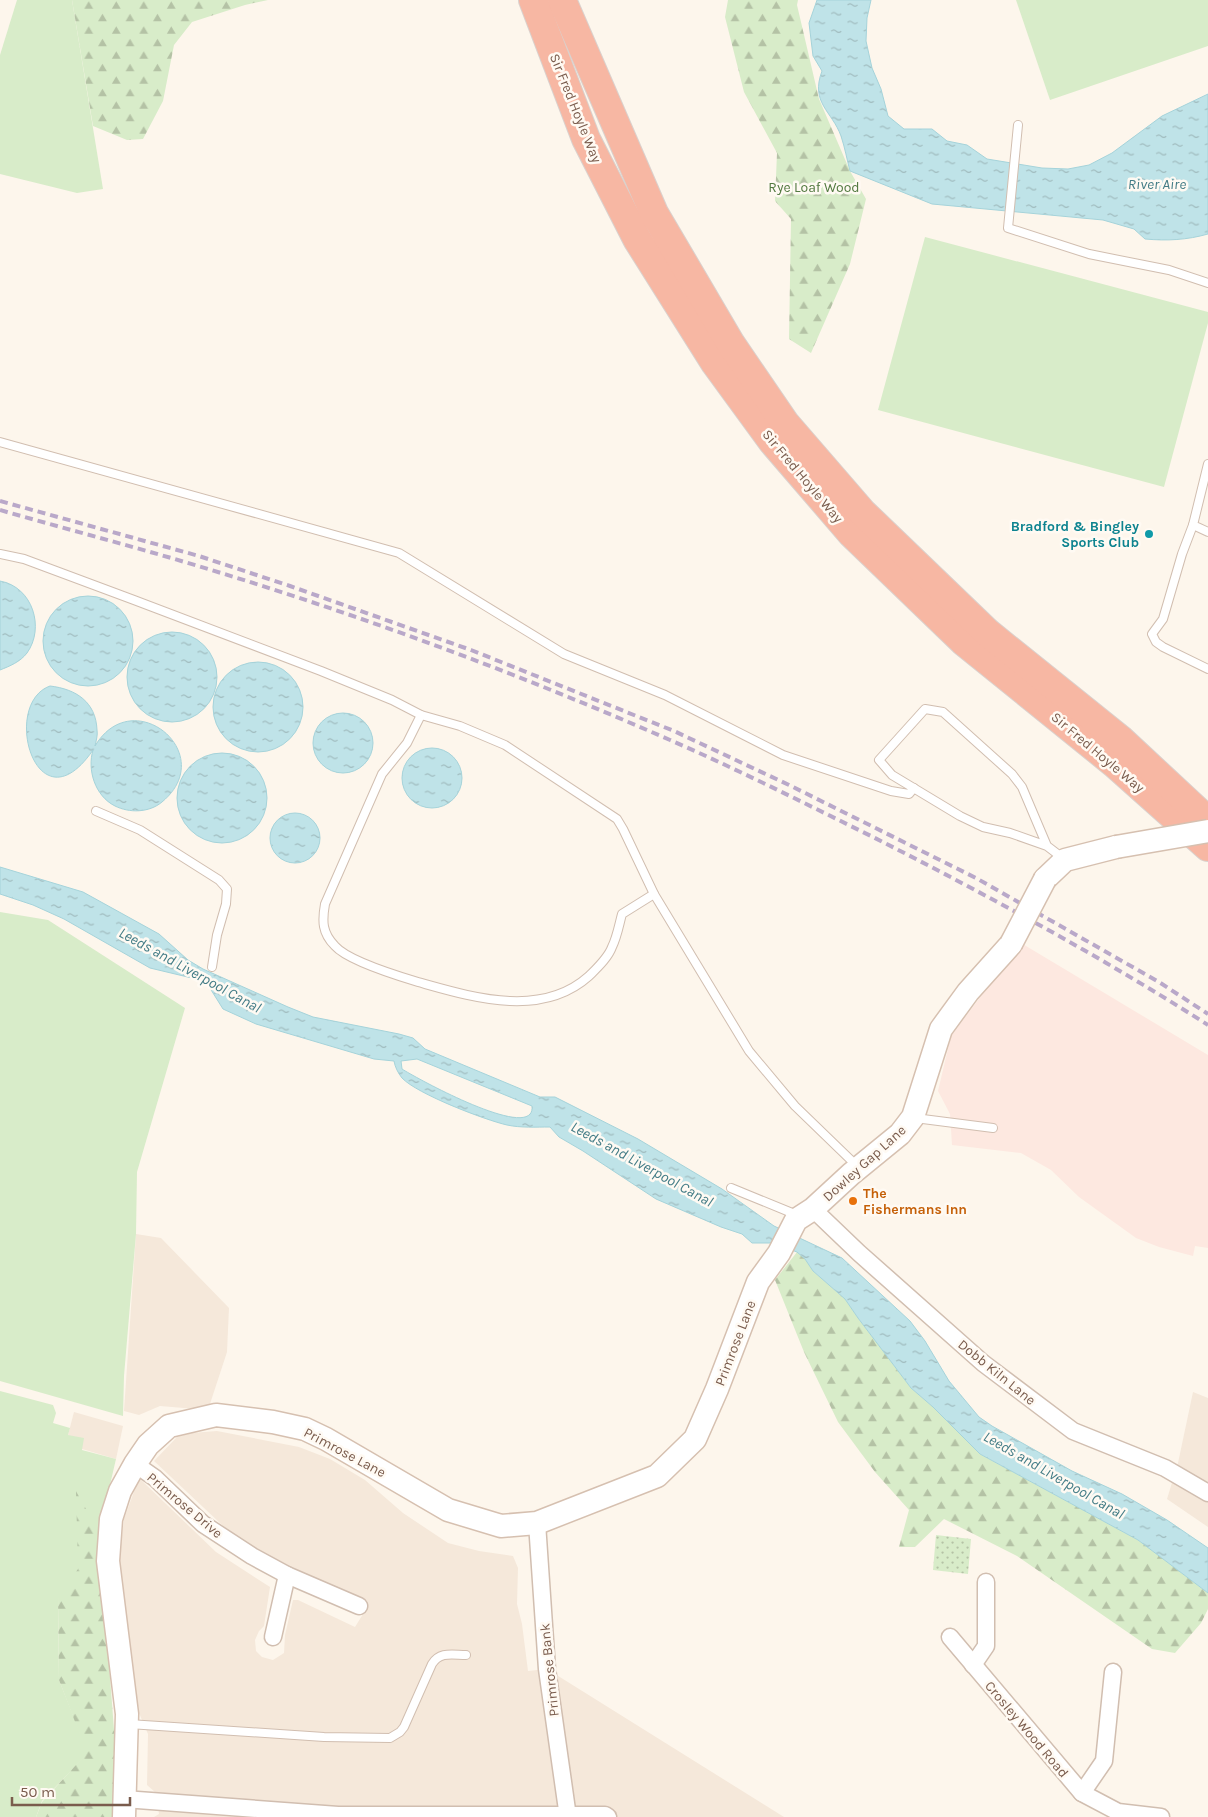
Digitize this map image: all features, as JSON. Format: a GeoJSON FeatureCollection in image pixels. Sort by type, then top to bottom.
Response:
{"type":"FeatureCollection","features":[{"type":"Feature","properties":{"kind":"highway","name":"Sir Fred Hoyle Way"},"geometry":{"type":"LineString","coordinates":[[562,0],[654,213],[731,344],[785,423],[862,512],[988,632],[1121,740],[1208,821]]}},
{"type":"Feature","properties":{"kind":"highway","name":"Sir Fred Hoyle Way"},"geometry":{"type":"LineString","coordinates":[[534,1],[586,139],[637,238],[714,363],[772,440],[852,534],[964,641],[1115,764],[1208,847]]}},
{"type":"Feature","properties":{"kind":"street"},"geometry":{"type":"LineString","coordinates":[[1066,860],[1116,847],[1208,831]]}},
{"type":"Feature","properties":{"kind":"street","name":"Dowley Gap Lane"},"geometry":{"type":"LineString","coordinates":[[804,1215],[900,1134],[913,1118],[941,1029],[968,992],[1011,944],[1045,879],[1066,860]]}},
{"type":"Feature","properties":{"kind":"street","name":"Primrose Lane"},"geometry":{"type":"LineString","coordinates":[[124,1808],[127,1714],[108,1561],[111,1519],[120,1491],[135,1464],[148,1446],[169,1426],[216,1415],[273,1422],[306,1429],[448,1510],[501,1526],[537,1523],[657,1476],[695,1439],[717,1389],[758,1282],[804,1215]]}},
{"type":"Feature","properties":{"kind":"street","name":"Dobb Kiln Lane"},"geometry":{"type":"LineString","coordinates":[[804,1215],[858,1253],[984,1363],[1073,1431],[1165,1468],[1208,1493]]}},
{"type":"Feature","properties":{"kind":"street","name":"Primrose Drive"},"geometry":{"type":"LineString","coordinates":[[135,1464],[155,1478],[203,1524],[252,1556],[287,1575],[359,1606]]}},
{"type":"Feature","properties":{"kind":"street","name":"Primrose Bank"},"geometry":{"type":"LineString","coordinates":[[537,1523],[547,1669],[567,1816]]}},
{"type":"Feature","properties":{"kind":"street"},"geometry":{"type":"LineString","coordinates":[[273,1637],[287,1575]]}},
{"type":"Feature","properties":{"kind":"street"},"geometry":{"type":"LineString","coordinates":[[973,1665],[986,1646],[986,1582]]}},
{"type":"Feature","properties":{"kind":"street","name":"Crosley Wood Road"},"geometry":{"type":"LineString","coordinates":[[950,1637],[1082,1793],[1118,1812],[1161,1817]]}},
{"type":"Feature","properties":{"kind":"street"},"geometry":{"type":"LineString","coordinates":[[1082,1793],[1104,1761],[1113,1672]]}},
{"type":"Feature","properties":{"kind":"street"},"geometry":{"type":"LineString","coordinates":[[124,1808],[338,1816],[605,1815],[608,1817]]}},
{"type":"Feature","properties":{"kind":"lane"},"geometry":{"type":"LineString","coordinates":[[1018,125],[1008,228],[1089,254],[1168,270],[1208,282]]}},
{"type":"Feature","properties":{"kind":"lane"},"geometry":{"type":"LineString","coordinates":[[0,442],[399,553],[564,654],[666,695],[783,754],[891,791],[909,794],[914,788]]}},
{"type":"Feature","properties":{"kind":"lane"},"geometry":{"type":"LineString","coordinates":[[1208,464],[1193,525],[1182,554],[1163,619],[1152,634],[1156,642],[1163,647],[1208,669]]}},
{"type":"Feature","properties":{"kind":"lane"},"geometry":{"type":"LineString","coordinates":[[1193,525],[1208,532]]}},
{"type":"Feature","properties":{"kind":"lane"},"geometry":{"type":"LineString","coordinates":[[0,554],[34,563],[321,671],[392,700],[421,715],[460,726],[505,745],[617,819],[654,894],[749,1051],[795,1106],[858,1168]]}},
{"type":"Feature","properties":{"kind":"lane"},"geometry":{"type":"LineString","coordinates":[[1047,846],[1022,787],[1012,774],[943,712],[925,709],[879,760],[892,775],[960,816],[983,827],[1047,846],[1066,860]]}},
{"type":"Feature","properties":{"kind":"lane"},"geometry":{"type":"LineString","coordinates":[[421,715],[407,743],[382,774],[325,904],[322,920],[325,932],[335,947],[345,954],[389,973],[444,989],[490,1000],[527,1001],[561,994],[583,981],[598,968],[612,948],[622,914],[654,894]]}},
{"type":"Feature","properties":{"kind":"lane"},"geometry":{"type":"LineString","coordinates":[[96,811],[140,830],[219,880],[226,889],[226,904],[217,935],[212,967]]}},
{"type":"Feature","properties":{"kind":"lane"},"geometry":{"type":"LineString","coordinates":[[913,1118],[993,1128]]}},
{"type":"Feature","properties":{"kind":"lane"},"geometry":{"type":"LineString","coordinates":[[731,1188],[804,1215]]}},
{"type":"Feature","properties":{"kind":"lane"},"geometry":{"type":"LineString","coordinates":[[127,1724],[324,1737],[390,1738],[404,1727],[432,1664],[437,1657],[447,1655],[466,1656]]}},
{"type":"Feature","properties":{"kind":"shaded area"},"geometry":{"type":"Polygon","coordinates":[[[1021,943],[1208,1055],[1208,1248],[1195,1246],[1193,1256],[1159,1247],[1136,1238],[1079,1197],[1051,1170],[1021,1153],[952,1145],[950,1114],[938,1091],[951,1036],[1021,943]]]}},
{"type":"Feature","properties":{"kind":"shaded area"},"geometry":{"type":"Polygon","coordinates":[[[136,1234],[161,1238],[229,1308],[227,1352],[208,1410],[160,1406],[139,1415],[124,1411],[136,1234]]]}},
{"type":"Feature","properties":{"kind":"shaded area"},"geometry":{"type":"Polygon","coordinates":[[[1193,1392],[1208,1398],[1208,1527],[1167,1499],[1178,1463],[1193,1392]]]}},
{"type":"Feature","properties":{"kind":"shaded area"},"geometry":{"type":"Polygon","coordinates":[[[74,1412],[123,1426],[116,1459],[82,1449],[68,1435],[74,1412]]]}},
{"type":"Feature","properties":{"kind":"shaded area"},"geometry":{"type":"Polygon","coordinates":[[[217,1431],[299,1447],[330,1459],[365,1480],[403,1513],[448,1543],[479,1551],[513,1556],[518,1568],[517,1604],[522,1624],[528,1671],[547,1669],[784,1817],[154,1817],[159,1814],[156,1793],[147,1785],[148,1734],[139,1713],[119,1561],[124,1519],[139,1478],[216,1552],[270,1587],[264,1626],[259,1631],[255,1640],[256,1651],[262,1657],[273,1660],[284,1653],[285,1635],[293,1600],[298,1600],[355,1627],[368,1606],[237,1539],[154,1461],[177,1437],[192,1433],[217,1431]]]}},
{"type":"Feature","properties":{"kind":"green space"},"geometry":{"type":"Polygon","coordinates":[[[17,0],[72,0],[103,189],[77,193],[0,174],[0,55],[17,0]]]}},
{"type":"Feature","properties":{"kind":"green space"},"geometry":{"type":"Polygon","coordinates":[[[72,0],[268,0],[245,5],[192,22],[174,45],[163,101],[143,139],[127,140],[93,126],[72,0]]]}},
{"type":"Feature","properties":{"kind":"green space","name":"Rye Loaf Wood"},"geometry":{"type":"Polygon","coordinates":[[[728,0],[798,0],[797,5],[819,99],[850,171],[866,199],[850,264],[811,353],[789,339],[791,219],[775,201],[777,153],[744,92],[725,17],[728,0]]]}},
{"type":"Feature","properties":{"kind":"green space"},"geometry":{"type":"Polygon","coordinates":[[[1016,0],[1208,0],[1208,46],[1050,100],[1016,0]]]}},
{"type":"Feature","properties":{"kind":"green space"},"geometry":{"type":"Polygon","coordinates":[[[925,237],[1208,312],[1208,323],[1164,487],[878,410],[925,237]]]}},
{"type":"Feature","properties":{"kind":"green space"},"geometry":{"type":"Polygon","coordinates":[[[0,912],[48,920],[185,1008],[137,1172],[136,1234],[124,1376],[123,1416],[0,1381],[0,912]]]}},
{"type":"Feature","properties":{"kind":"green space"},"geometry":{"type":"Polygon","coordinates":[[[797,1252],[805,1259],[813,1271],[845,1299],[911,1388],[980,1454],[1138,1540],[1208,1593],[1208,1609],[1201,1623],[1175,1653],[1152,1649],[1017,1556],[944,1519],[915,1547],[899,1547],[909,1510],[875,1472],[838,1422],[804,1352],[775,1280],[797,1252]]]}},
{"type":"Feature","properties":{"kind":"green space"},"geometry":{"type":"Polygon","coordinates":[[[0,1391],[53,1405],[56,1413],[53,1423],[70,1428],[68,1435],[84,1438],[82,1450],[116,1459],[99,1532],[102,1590],[58,1598],[59,1680],[88,1753],[42,1801],[36,1817],[0,1817],[0,1391]]]}},
{"type":"Feature","properties":{"kind":"green space"},"geometry":{"type":"Polygon","coordinates":[[[76,1491],[99,1532],[115,1743],[112,1817],[36,1817],[42,1802],[87,1753],[59,1680],[58,1597],[78,1569],[76,1491]]]}},
{"type":"Feature","properties":{"kind":"green space"},"geometry":{"type":"Polygon","coordinates":[[[936,1535],[971,1539],[968,1574],[933,1570],[936,1535]]]}},
{"type":"Feature","properties":{"kind":"water","name":"River Aire"},"geometry":{"type":"Polygon","coordinates":[[[817,0],[871,0],[867,18],[866,41],[872,68],[881,89],[888,116],[904,129],[932,129],[947,141],[967,145],[987,159],[1042,168],[1068,169],[1089,165],[1112,153],[1162,116],[1208,94],[1208,234],[1177,240],[1145,239],[1134,229],[1103,220],[932,204],[850,171],[841,136],[820,99],[819,82],[822,71],[813,56],[809,23],[817,0]]]}},
{"type":"Feature","properties":{"kind":"water"},"geometry":{"type":"Polygon","coordinates":[[[0,581],[21,591],[28,600],[33,610],[35,632],[27,653],[18,661],[0,670],[0,581]]]}},
{"type":"Feature","properties":{"kind":"water"},"geometry":{"type":"Polygon","coordinates":[[[88,596],[105,599],[120,609],[130,624],[133,641],[130,658],[120,673],[105,683],[88,686],[71,683],[56,673],[46,658],[43,641],[46,624],[56,609],[71,599],[88,596]]]}},
{"type":"Feature","properties":{"kind":"water"},"geometry":{"type":"Polygon","coordinates":[[[172,632],[189,635],[204,645],[214,660],[217,677],[214,694],[204,709],[189,719],[172,722],[155,719],[140,709],[130,694],[127,677],[130,660],[140,645],[155,635],[172,632]]]}},
{"type":"Feature","properties":{"kind":"water"},"geometry":{"type":"Polygon","coordinates":[[[258,662],[275,665],[290,675],[300,690],[303,707],[300,724],[290,739],[275,749],[258,752],[241,749],[226,739],[216,724],[213,707],[216,690],[226,675],[241,665],[258,662]]]}},
{"type":"Feature","properties":{"kind":"water"},"geometry":{"type":"Polygon","coordinates":[[[50,686],[68,690],[89,705],[96,720],[97,734],[95,746],[111,728],[130,721],[148,723],[164,732],[176,746],[181,764],[177,783],[162,802],[145,810],[133,811],[108,802],[94,782],[91,766],[93,750],[73,772],[56,777],[42,771],[32,756],[27,736],[28,715],[35,697],[50,686]]]}},
{"type":"Feature","properties":{"kind":"water"},"geometry":{"type":"Polygon","coordinates":[[[337,713],[349,713],[360,718],[368,726],[373,737],[371,755],[360,768],[349,773],[337,773],[326,768],[318,760],[313,749],[313,737],[318,726],[326,718],[337,713]]]}},
{"type":"Feature","properties":{"kind":"water"},"geometry":{"type":"Polygon","coordinates":[[[426,748],[438,748],[449,753],[457,761],[462,772],[460,790],[449,803],[438,808],[426,808],[415,803],[407,795],[402,784],[402,772],[407,761],[415,753],[426,748]]]}},
{"type":"Feature","properties":{"kind":"water"},"geometry":{"type":"Polygon","coordinates":[[[222,753],[239,756],[254,766],[264,781],[267,798],[264,815],[254,830],[239,840],[222,843],[205,840],[190,830],[180,815],[177,798],[180,781],[190,766],[205,756],[222,753]]]}},
{"type":"Feature","properties":{"kind":"water"},"geometry":{"type":"Polygon","coordinates":[[[295,813],[305,815],[313,820],[318,828],[320,838],[318,848],[313,856],[305,861],[295,863],[285,861],[277,856],[272,848],[270,838],[272,828],[277,820],[285,815],[295,813]]]}},
{"type":"Feature","properties":{"kind":"water","name":"Leeds and Liverpool Canal"},"geometry":{"type":"Polygon","coordinates":[[[0,867],[83,892],[159,934],[188,960],[203,969],[288,1007],[313,1017],[413,1038],[425,1049],[540,1097],[555,1097],[638,1139],[722,1189],[774,1226],[842,1258],[910,1321],[925,1341],[949,1381],[979,1417],[1072,1471],[1122,1494],[1167,1520],[1208,1548],[1208,1593],[1138,1540],[980,1454],[911,1388],[845,1299],[813,1271],[805,1259],[797,1252],[772,1243],[752,1243],[742,1234],[656,1199],[559,1137],[550,1127],[507,1125],[483,1118],[436,1099],[402,1078],[394,1061],[374,1059],[256,1024],[223,1009],[208,985],[196,979],[150,968],[64,919],[33,905],[0,894],[0,867]],[[417,1059],[401,1061],[402,1069],[412,1075],[450,1095],[496,1113],[515,1118],[528,1116],[532,1106],[417,1059]]]}},
{"type":"Feature","properties":{"kind":"railway"},"geometry":{"type":"LineString","coordinates":[[0,501],[199,556],[290,586],[471,650],[674,731],[789,785],[976,878],[1159,982],[1208,1014]]}},
{"type":"Feature","properties":{"kind":"railway"},"geometry":{"type":"LineString","coordinates":[[0,510],[173,559],[318,604],[496,668],[612,715],[747,775],[916,859],[1085,950],[1208,1025]]}},
{"type":"Feature","properties":{"kind":"place","name":"Bradford & Bingley Sports Club"},"geometry":{"type":"Point","coordinates":[1149,534]}},
{"type":"Feature","properties":{"kind":"place","name":"The Fishermans Inn"},"geometry":{"type":"Point","coordinates":[853,1201]}}]}
